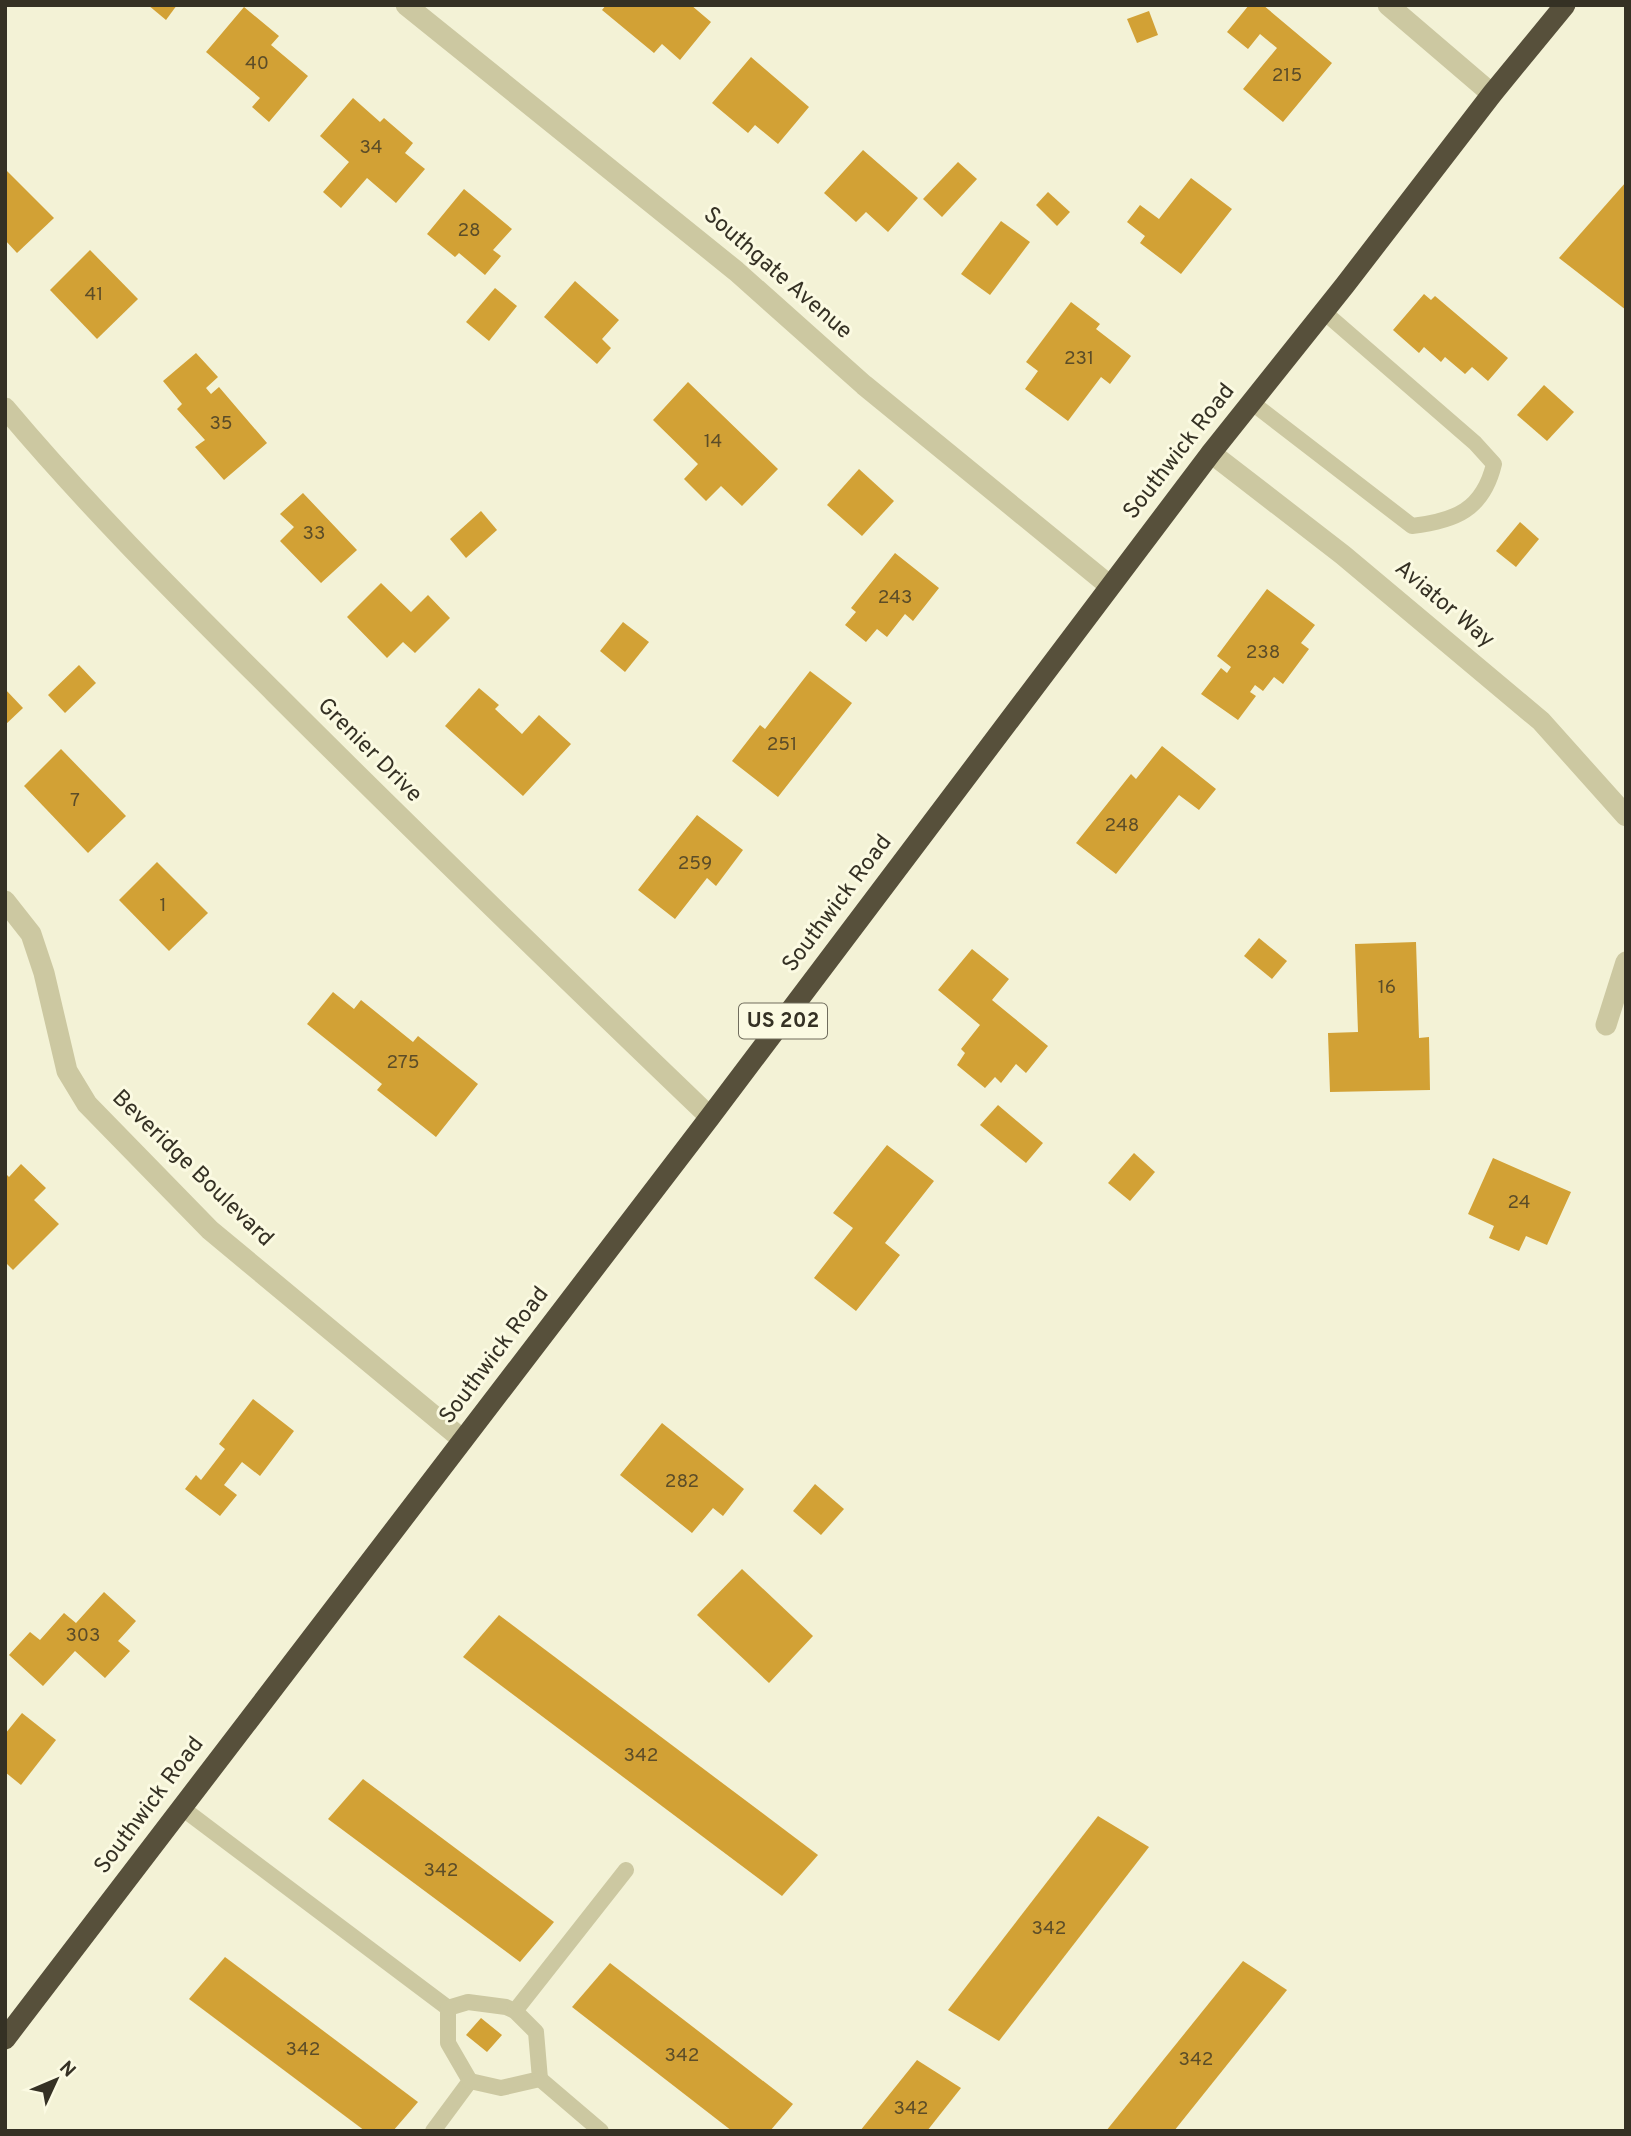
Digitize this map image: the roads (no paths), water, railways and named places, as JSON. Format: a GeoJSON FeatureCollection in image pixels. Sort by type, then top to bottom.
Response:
{"type":"FeatureCollection","features":[{"type":"Feature","properties":{"kind":"highway","name":"Southwick Road"},"geometry":{"type":"LineString","coordinates":[[5,2039],[710,1117],[1211,453],[1565,5]]}},
{"type":"Feature","properties":{"kind":"street","name":"Southgate Avenue"},"geometry":{"type":"LineString","coordinates":[[406,5],[736,271],[864,385],[1110,586]]}},
{"type":"Feature","properties":{"kind":"street"},"geometry":{"type":"LineString","coordinates":[[1388,5],[1492,94]]}},
{"type":"Feature","properties":{"kind":"street","name":"Grenier Drive"},"geometry":{"type":"LineString","coordinates":[[5,408],[56,468],[188,606],[417,835],[710,1117]]}},
{"type":"Feature","properties":{"kind":"street","name":"Aviator Way"},"geometry":{"type":"LineString","coordinates":[[1211,453],[1343,555],[1541,721],[1626,816]]}},
{"type":"Feature","properties":{"kind":"street","name":"Beveridge Boulevard"},"geometry":{"type":"LineString","coordinates":[[6,904],[31,934],[44,973],[67,1071],[87,1104],[210,1230],[463,1440]]}},
{"type":"Feature","properties":{"kind":"street"},"geometry":{"type":"LineString","coordinates":[[1606,1025],[1626,962]]}},
{"type":"Feature","properties":{"kind":"lane"},"geometry":{"type":"LineString","coordinates":[[1251,402],[1412,526],[1439,523],[1464,513],[1489,485],[1494,464],[1475,443],[1324,312]]}},
{"type":"Feature","properties":{"kind":"lane"},"geometry":{"type":"LineString","coordinates":[[182,1808],[448,2008]]}},
{"type":"Feature","properties":{"kind":"lane"},"geometry":{"type":"LineString","coordinates":[[515,2011],[626,1870]]}},
{"type":"Feature","properties":{"kind":"lane"},"geometry":{"type":"LineString","coordinates":[[448,2008],[468,2002],[506,2007],[515,2011],[536,2032],[540,2079],[601,2131]]}},
{"type":"Feature","properties":{"kind":"lane"},"geometry":{"type":"LineString","coordinates":[[448,2008],[448,2043],[470,2081],[501,2088],[540,2079]]}},
{"type":"Feature","properties":{"kind":"lane"},"geometry":{"type":"LineString","coordinates":[[433,2131],[470,2081]]}}]}
